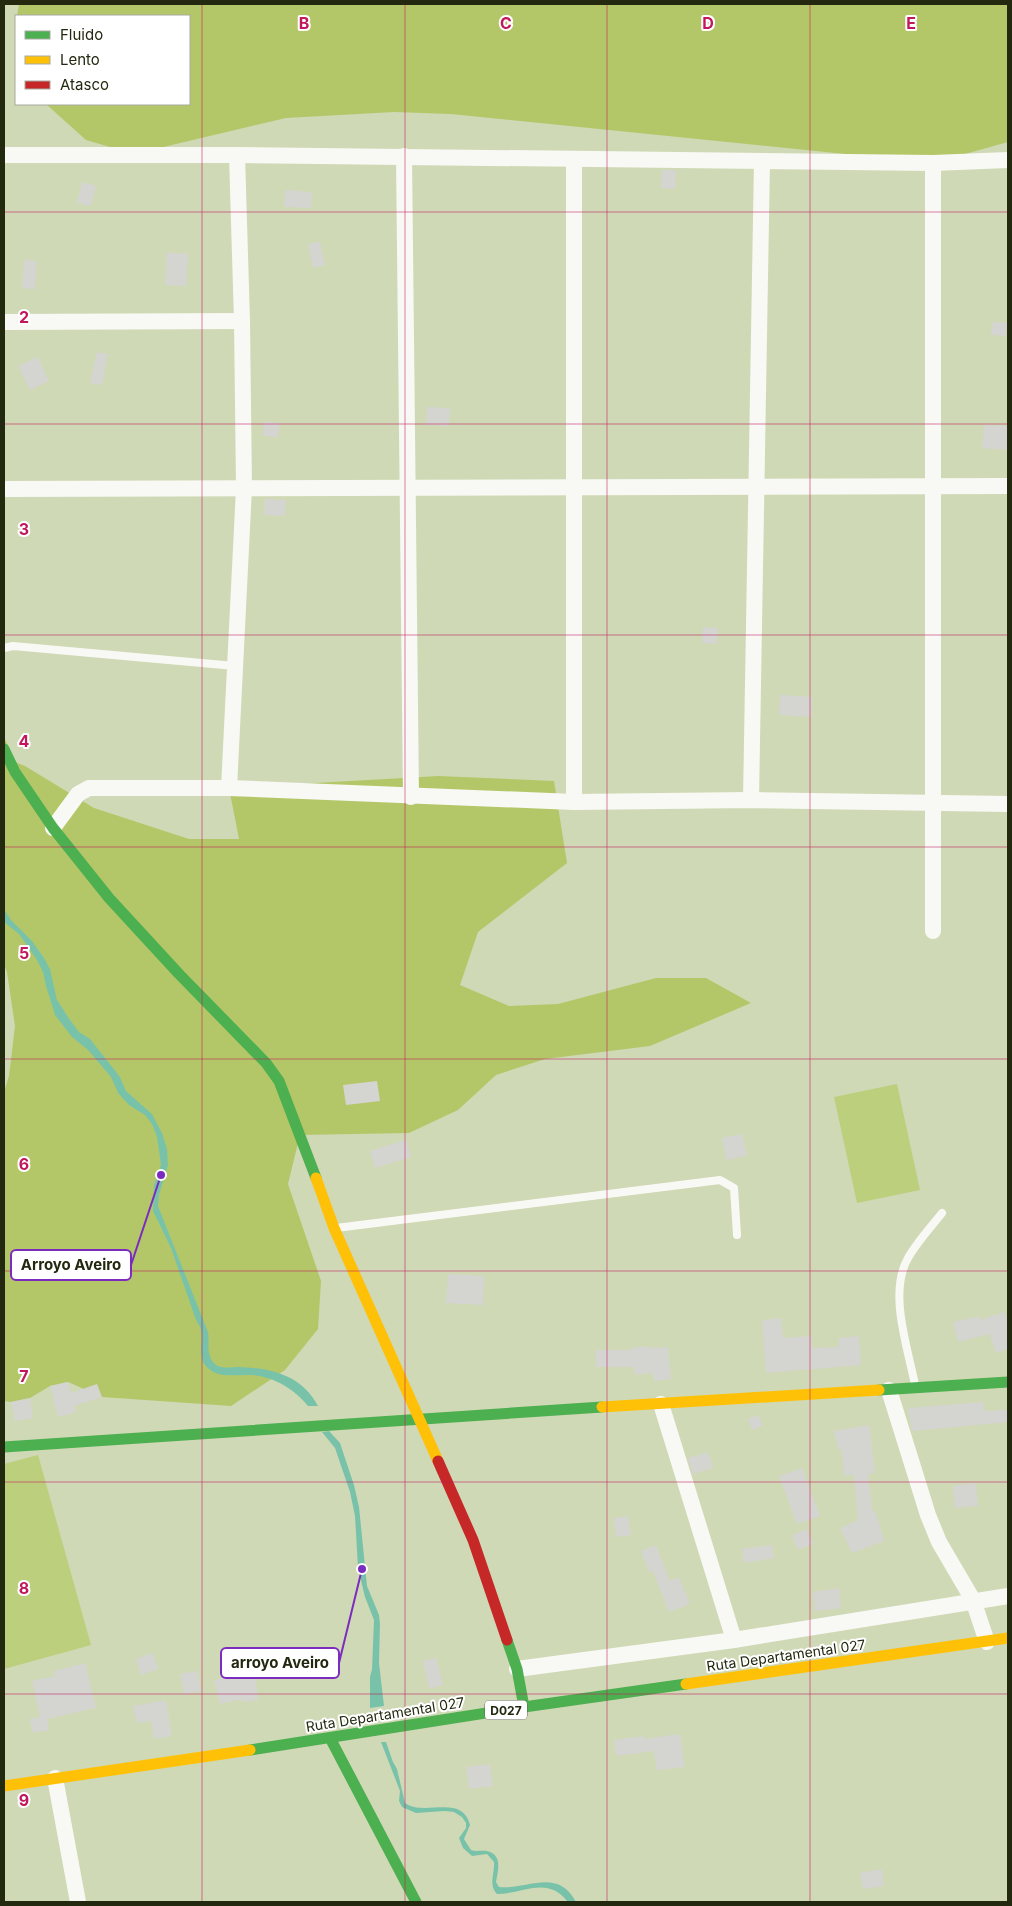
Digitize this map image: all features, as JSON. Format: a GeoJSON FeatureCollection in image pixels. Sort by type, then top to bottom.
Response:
{"type":"FeatureCollection","features":[{"type":"Feature","properties":{"kind":"street"},"geometry":{"type":"LineString","coordinates":[[4,155],[404,156],[933,163],[1008,160]]}},
{"type":"Feature","properties":{"kind":"street"},"geometry":{"type":"LineString","coordinates":[[229,788],[244,488],[242,321],[237,155]]}},
{"type":"Feature","properties":{"kind":"street"},"geometry":{"type":"LineString","coordinates":[[404,156],[411,797]]}},
{"type":"Feature","properties":{"kind":"street"},"geometry":{"type":"LineString","coordinates":[[574,158],[574,802]]}},
{"type":"Feature","properties":{"kind":"street"},"geometry":{"type":"LineString","coordinates":[[751,800],[762,161]]}},
{"type":"Feature","properties":{"kind":"street"},"geometry":{"type":"LineString","coordinates":[[932,931],[933,163]]}},
{"type":"Feature","properties":{"kind":"street"},"geometry":{"type":"LineString","coordinates":[[4,322],[242,321]]}},
{"type":"Feature","properties":{"kind":"street"},"geometry":{"type":"LineString","coordinates":[[4,489],[1008,486]]}},
{"type":"Feature","properties":{"kind":"street"},"geometry":{"type":"LineString","coordinates":[[4,749],[15,772],[53,828],[109,898],[179,974],[266,1063],[278,1081],[288,1102],[334,1228],[473,1540],[517,1669],[524,1707]]}},
{"type":"Feature","properties":{"kind":"street"},"geometry":{"type":"LineString","coordinates":[[53,828],[78,794],[89,788],[229,788],[411,797],[574,802],[751,800],[1008,804]]}},
{"type":"Feature","properties":{"kind":"street"},"geometry":{"type":"LineString","coordinates":[[4,1447],[418,1418],[1008,1382]]}},
{"type":"Feature","properties":{"kind":"street"},"geometry":{"type":"LineString","coordinates":[[889,1390],[928,1514],[939,1542],[973,1600],[987,1642]]}},
{"type":"Feature","properties":{"kind":"street"},"geometry":{"type":"LineString","coordinates":[[660,1404],[734,1640]]}},
{"type":"Feature","properties":{"kind":"street"},"geometry":{"type":"LineString","coordinates":[[517,1669],[734,1640],[973,1600],[1008,1596]]}},
{"type":"Feature","properties":{"kind":"street","name":"Ruta Departamental 027"},"geometry":{"type":"LineString","coordinates":[[4,1786],[330,1738],[524,1707],[1008,1638]]}},
{"type":"Feature","properties":{"kind":"street"},"geometry":{"type":"LineString","coordinates":[[330,1738],[416,1902]]}},
{"type":"Feature","properties":{"kind":"street"},"geometry":{"type":"LineString","coordinates":[[54,1778],[78,1902]]}},
{"type":"Feature","properties":{"kind":"lane"},"geometry":{"type":"LineString","coordinates":[[4,648],[14,646],[235,666]]}},
{"type":"Feature","properties":{"kind":"lane"},"geometry":{"type":"LineString","coordinates":[[334,1228],[720,1180],[734,1188],[737,1235]]}},
{"type":"Feature","properties":{"kind":"lane"},"geometry":{"type":"LineString","coordinates":[[916,1388],[898,1304],[899,1281],[907,1259],[942,1212]]}},
{"type":"Feature","properties":{"kind":"green space"},"geometry":{"type":"Polygon","coordinates":[[[19,4],[1008,4],[1008,142],[933,163],[451,114],[394,112],[286,118],[134,154],[86,140],[47,105],[190,105],[190,15],[17,15],[19,4]]]}},
{"type":"Feature","properties":{"kind":"green space"},"geometry":{"type":"Polygon","coordinates":[[[4,737],[15,762],[25,766],[94,808],[189,839],[239,839],[229,788],[438,776],[554,781],[567,863],[478,932],[460,985],[509,1006],[558,1004],[656,978],[706,978],[751,1003],[650,1046],[545,1059],[496,1075],[458,1110],[409,1133],[300,1135],[288,1184],[321,1281],[318,1329],[285,1370],[231,1406],[102,1397],[68,1382],[50,1386],[30,1398],[11,1402],[4,1401],[4,1092],[9,1076],[15,1026],[7,972],[4,964],[4,737]]]}},
{"type":"Feature","properties":{"kind":"green space"},"geometry":{"type":"Polygon","coordinates":[[[897,1084],[920,1190],[857,1203],[834,1097],[897,1084]]]}},
{"type":"Feature","properties":{"kind":"green space"},"geometry":{"type":"Polygon","coordinates":[[[38,1455],[91,1645],[4,1669],[4,1464],[38,1455]]]}},
{"type":"Feature","properties":{"kind":"water"},"geometry":{"type":"Polygon","coordinates":[[[4,909],[11,920],[32,941],[44,958],[50,969],[57,1000],[70,1020],[79,1032],[90,1039],[113,1068],[120,1077],[126,1091],[152,1114],[162,1133],[167,1149],[168,1165],[159,1195],[158,1206],[208,1332],[210,1358],[216,1365],[221,1367],[263,1369],[284,1375],[303,1387],[318,1406],[308,1406],[291,1389],[268,1378],[215,1373],[205,1365],[202,1357],[200,1328],[171,1248],[153,1211],[154,1185],[161,1165],[157,1137],[152,1124],[145,1115],[129,1105],[118,1093],[111,1077],[88,1050],[72,1037],[55,1015],[43,972],[19,934],[4,922],[4,909]]]}},
{"type":"Feature","properties":{"kind":"water"},"geometry":{"type":"Polygon","coordinates":[[[329,1431],[340,1443],[359,1507],[367,1586],[379,1615],[379,1663],[384,1706],[370,1708],[374,1620],[365,1597],[358,1568],[355,1516],[350,1492],[335,1448],[322,1432],[329,1431]]]}},
{"type":"Feature","properties":{"kind":"water"},"geometry":{"type":"Polygon","coordinates":[[[381,1742],[386,1742],[397,1769],[405,1803],[413,1807],[422,1808],[451,1808],[459,1810],[466,1815],[470,1825],[464,1839],[471,1850],[487,1851],[495,1856],[498,1864],[496,1882],[499,1887],[541,1882],[551,1883],[560,1885],[568,1891],[576,1902],[568,1902],[552,1889],[543,1888],[497,1894],[492,1883],[494,1862],[487,1854],[472,1856],[463,1848],[459,1838],[466,1828],[466,1823],[462,1817],[454,1812],[445,1811],[416,1813],[402,1807],[399,1801],[400,1791],[381,1742]]]}},
{"type":"Feature","properties":{"kind":"building"},"geometry":{"type":"Polygon","coordinates":[[[662,170],[676,170],[675,189],[661,188],[662,170]]]}},
{"type":"Feature","properties":{"kind":"building"},"geometry":{"type":"Polygon","coordinates":[[[82,182],[96,186],[91,206],[77,203],[82,182]]]}},
{"type":"Feature","properties":{"kind":"building"},"geometry":{"type":"Polygon","coordinates":[[[285,190],[312,192],[311,208],[284,207],[285,190]]]}},
{"type":"Feature","properties":{"kind":"building"},"geometry":{"type":"Polygon","coordinates":[[[320,242],[325,265],[313,268],[308,244],[320,242]]]}},
{"type":"Feature","properties":{"kind":"building"},"geometry":{"type":"Polygon","coordinates":[[[167,252],[188,254],[186,286],[165,285],[167,252]]]}},
{"type":"Feature","properties":{"kind":"building"},"geometry":{"type":"Polygon","coordinates":[[[24,260],[37,261],[35,289],[22,288],[24,260]]]}},
{"type":"Feature","properties":{"kind":"building"},"geometry":{"type":"Polygon","coordinates":[[[992,322],[1007,323],[1006,336],[991,335],[992,322]]]}},
{"type":"Feature","properties":{"kind":"building"},"geometry":{"type":"Polygon","coordinates":[[[97,352],[108,354],[102,385],[90,383],[97,352]]]}},
{"type":"Feature","properties":{"kind":"building"},"geometry":{"type":"Polygon","coordinates":[[[38,357],[49,381],[30,390],[18,366],[38,357]]]}},
{"type":"Feature","properties":{"kind":"building"},"geometry":{"type":"Polygon","coordinates":[[[427,407],[450,408],[449,426],[426,425],[427,407]]]}},
{"type":"Feature","properties":{"kind":"building"},"geometry":{"type":"Polygon","coordinates":[[[264,422],[279,423],[278,437],[263,436],[264,422]]]}},
{"type":"Feature","properties":{"kind":"building"},"geometry":{"type":"Polygon","coordinates":[[[984,425],[1008,426],[1007,450],[982,448],[984,425]]]}},
{"type":"Feature","properties":{"kind":"building"},"geometry":{"type":"Polygon","coordinates":[[[265,499],[286,500],[285,516],[264,515],[265,499]]]}},
{"type":"Feature","properties":{"kind":"building"},"geometry":{"type":"Polygon","coordinates":[[[703,627],[718,628],[717,644],[702,643],[703,627]]]}},
{"type":"Feature","properties":{"kind":"building"},"geometry":{"type":"Polygon","coordinates":[[[780,695],[812,697],[811,717],[779,715],[780,695]]]}},
{"type":"Feature","properties":{"kind":"building"},"geometry":{"type":"Polygon","coordinates":[[[377,1081],[380,1101],[346,1105],[343,1085],[377,1081]]]}},
{"type":"Feature","properties":{"kind":"building"},"geometry":{"type":"Polygon","coordinates":[[[742,1134],[747,1155],[727,1160],[722,1138],[742,1134]]]}},
{"type":"Feature","properties":{"kind":"building"},"geometry":{"type":"Polygon","coordinates":[[[406,1140],[411,1157],[375,1168],[370,1151],[406,1140]]]}},
{"type":"Feature","properties":{"kind":"building"},"geometry":{"type":"Polygon","coordinates":[[[448,1274],[484,1276],[483,1305],[446,1303],[448,1274]]]}},
{"type":"Feature","properties":{"kind":"building"},"geometry":{"type":"Polygon","coordinates":[[[1004,1312],[1008,1323],[1008,1349],[996,1353],[989,1334],[958,1342],[953,1322],[979,1316],[980,1320],[1004,1312]]]}},
{"type":"Feature","properties":{"kind":"building"},"geometry":{"type":"Polygon","coordinates":[[[781,1318],[783,1338],[811,1336],[812,1348],[839,1347],[839,1338],[859,1336],[861,1365],[766,1373],[762,1320],[781,1318]]]}},
{"type":"Feature","properties":{"kind":"building"},"geometry":{"type":"Polygon","coordinates":[[[649,1346],[649,1348],[668,1347],[671,1379],[654,1381],[653,1373],[635,1375],[634,1367],[596,1367],[596,1350],[632,1350],[631,1348],[649,1346]]]}},
{"type":"Feature","properties":{"kind":"building"},"geometry":{"type":"Polygon","coordinates":[[[68,1382],[71,1393],[97,1384],[102,1397],[74,1406],[76,1412],[58,1417],[50,1386],[68,1382]]]}},
{"type":"Feature","properties":{"kind":"building"},"geometry":{"type":"Polygon","coordinates":[[[30,1398],[33,1418],[15,1421],[11,1402],[30,1398]]]}},
{"type":"Feature","properties":{"kind":"building"},"geometry":{"type":"Polygon","coordinates":[[[983,1402],[984,1411],[1008,1410],[1008,1422],[912,1431],[908,1408],[983,1402]]]}},
{"type":"Feature","properties":{"kind":"building"},"geometry":{"type":"Polygon","coordinates":[[[758,1415],[763,1426],[752,1430],[748,1419],[758,1415]]]}},
{"type":"Feature","properties":{"kind":"building"},"geometry":{"type":"Polygon","coordinates":[[[869,1425],[875,1473],[868,1474],[872,1511],[875,1510],[884,1541],[852,1553],[840,1528],[858,1520],[854,1475],[844,1476],[842,1449],[838,1450],[834,1431],[869,1425]]]}},
{"type":"Feature","properties":{"kind":"building"},"geometry":{"type":"Polygon","coordinates":[[[708,1452],[713,1468],[693,1474],[688,1458],[708,1452]]]}},
{"type":"Feature","properties":{"kind":"building"},"geometry":{"type":"Polygon","coordinates":[[[802,1468],[820,1516],[797,1524],[779,1476],[802,1468]]]}},
{"type":"Feature","properties":{"kind":"building"},"geometry":{"type":"Polygon","coordinates":[[[976,1483],[978,1506],[955,1508],[953,1486],[976,1483]]]}},
{"type":"Feature","properties":{"kind":"building"},"geometry":{"type":"Polygon","coordinates":[[[628,1516],[631,1535],[616,1537],[614,1518],[628,1516]]]}},
{"type":"Feature","properties":{"kind":"building"},"geometry":{"type":"Polygon","coordinates":[[[806,1529],[813,1544],[798,1550],[792,1535],[806,1529]]]}},
{"type":"Feature","properties":{"kind":"building"},"geometry":{"type":"Polygon","coordinates":[[[656,1545],[670,1581],[679,1577],[690,1604],[669,1612],[653,1571],[649,1572],[641,1551],[656,1545]]]}},
{"type":"Feature","properties":{"kind":"building"},"geometry":{"type":"Polygon","coordinates":[[[772,1545],[774,1558],[744,1563],[742,1549],[772,1545]]]}},
{"type":"Feature","properties":{"kind":"building"},"geometry":{"type":"Polygon","coordinates":[[[839,1588],[841,1608],[815,1611],[813,1592],[839,1588]]]}},
{"type":"Feature","properties":{"kind":"building"},"geometry":{"type":"Polygon","coordinates":[[[153,1653],[158,1669],[141,1675],[136,1659],[153,1653]]]}},
{"type":"Feature","properties":{"kind":"building"},"geometry":{"type":"Polygon","coordinates":[[[436,1658],[443,1685],[429,1689],[423,1661],[436,1658]]]}},
{"type":"Feature","properties":{"kind":"building"},"geometry":{"type":"Polygon","coordinates":[[[85,1663],[96,1708],[47,1719],[49,1730],[33,1733],[30,1719],[40,1717],[32,1681],[55,1676],[54,1671],[85,1663]]]}},
{"type":"Feature","properties":{"kind":"building"},"geometry":{"type":"Polygon","coordinates":[[[197,1671],[201,1691],[184,1694],[180,1674],[197,1671]]]}},
{"type":"Feature","properties":{"kind":"building"},"geometry":{"type":"Polygon","coordinates":[[[255,1674],[258,1700],[242,1702],[242,1699],[220,1704],[214,1680],[230,1676],[255,1674]]]}},
{"type":"Feature","properties":{"kind":"building"},"geometry":{"type":"Polygon","coordinates":[[[166,1700],[172,1736],[154,1739],[151,1721],[137,1723],[133,1706],[166,1700]]]}},
{"type":"Feature","properties":{"kind":"building"},"geometry":{"type":"Polygon","coordinates":[[[680,1734],[685,1767],[657,1770],[654,1751],[616,1756],[614,1740],[643,1736],[644,1739],[680,1734]]]}},
{"type":"Feature","properties":{"kind":"building"},"geometry":{"type":"Polygon","coordinates":[[[490,1764],[493,1786],[469,1789],[466,1767],[490,1764]]]}},
{"type":"Feature","properties":{"kind":"building"},"geometry":{"type":"Polygon","coordinates":[[[882,1869],[884,1886],[863,1889],[860,1873],[882,1869]]]}},
{"type":"Feature","properties":{"kind":"traffic: fast"},"geometry":{"type":"LineString","coordinates":[[4,749],[15,772],[53,828],[109,898],[179,974],[266,1063],[279,1081],[316,1178]]}},
{"type":"Feature","properties":{"kind":"traffic: fast"},"geometry":{"type":"LineString","coordinates":[[879,1390],[1008,1382]]}},
{"type":"Feature","properties":{"kind":"traffic: fast"},"geometry":{"type":"LineString","coordinates":[[4,1447],[602,1407]]}},
{"type":"Feature","properties":{"kind":"traffic: fast"},"geometry":{"type":"LineString","coordinates":[[507,1640],[517,1669],[524,1707]]}},
{"type":"Feature","properties":{"kind":"traffic: fast"},"geometry":{"type":"LineString","coordinates":[[250,1750],[524,1707],[686,1684]]}},
{"type":"Feature","properties":{"kind":"traffic: fast"},"geometry":{"type":"LineString","coordinates":[[330,1738],[416,1902]]}},
{"type":"Feature","properties":{"kind":"traffic: slow"},"geometry":{"type":"LineString","coordinates":[[316,1178],[334,1228],[438,1461]]}},
{"type":"Feature","properties":{"kind":"traffic: slow"},"geometry":{"type":"LineString","coordinates":[[602,1407],[879,1390]]}},
{"type":"Feature","properties":{"kind":"traffic: slow"},"geometry":{"type":"LineString","coordinates":[[686,1684],[1008,1638]]}},
{"type":"Feature","properties":{"kind":"traffic: slow"},"geometry":{"type":"LineString","coordinates":[[4,1786],[250,1750]]}},
{"type":"Feature","properties":{"kind":"traffic: jam"},"geometry":{"type":"LineString","coordinates":[[438,1461],[473,1540],[507,1640]]}},
{"type":"Feature","properties":{"kind":"place","name":"Arroyo Aveiro"},"geometry":{"type":"Point","coordinates":[161,1175]}},
{"type":"Feature","properties":{"kind":"place","name":"arroyo Aveiro"},"geometry":{"type":"Point","coordinates":[362,1569]}}]}
